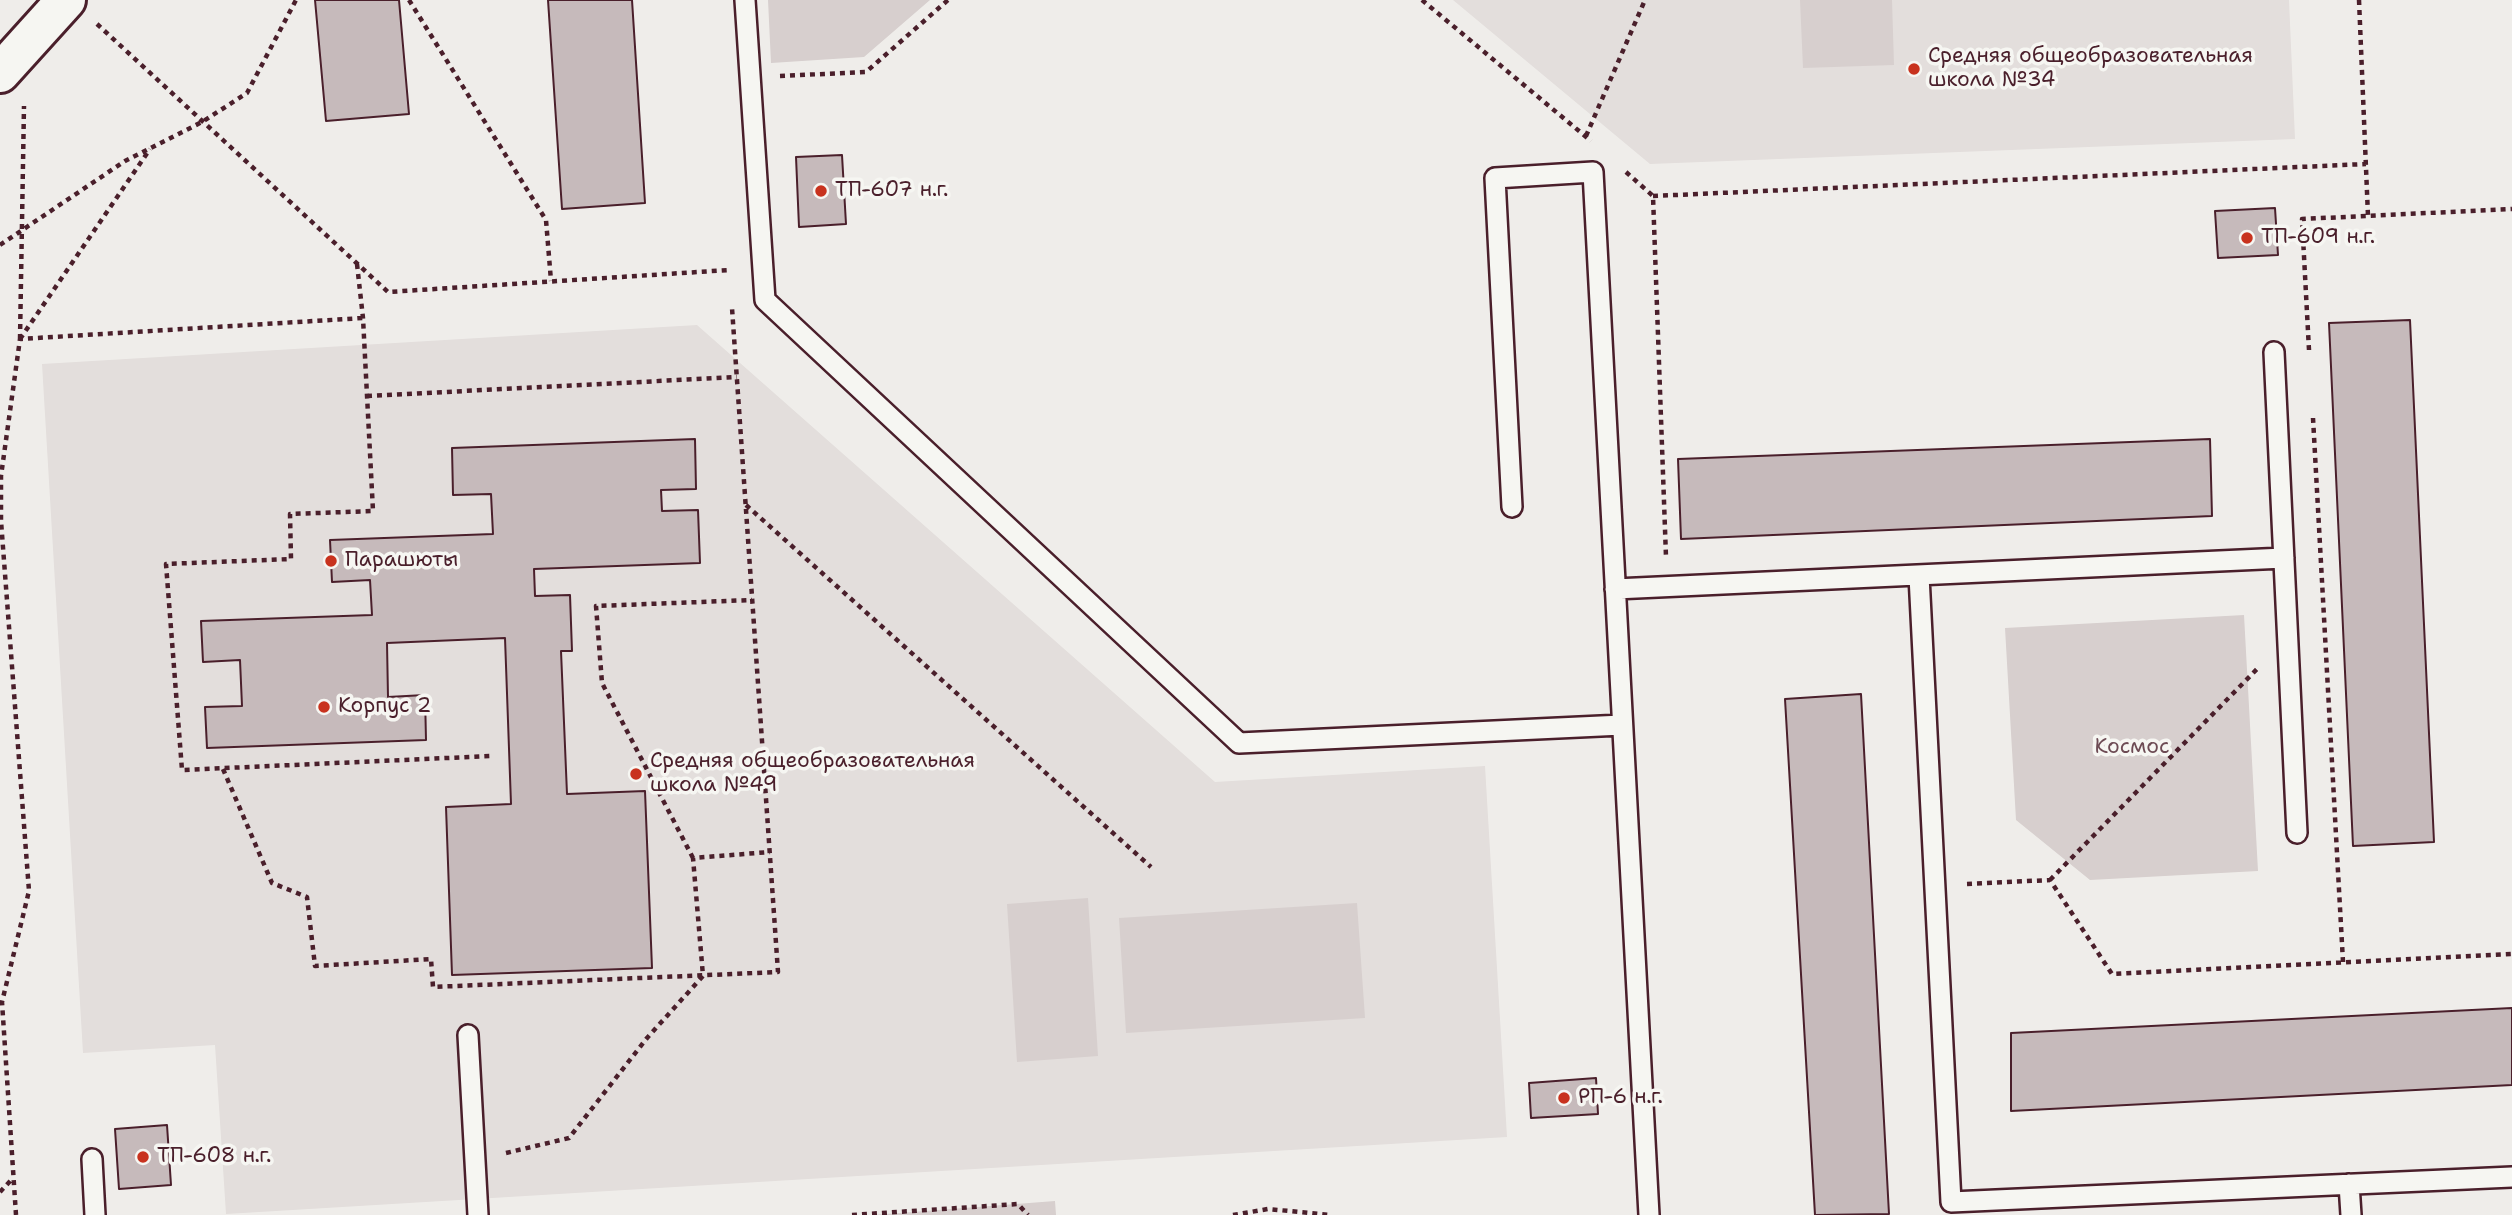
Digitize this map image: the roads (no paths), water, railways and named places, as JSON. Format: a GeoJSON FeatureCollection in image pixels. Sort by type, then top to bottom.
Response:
{"type":"FeatureCollection","features":[{"type":"Feature","properties":{"kind":"street"},"geometry":{"type":"LineString","coordinates":[[12,83],[78,10]]}},
{"type":"Feature","properties":{"kind":"lane"},"geometry":{"type":"LineString","coordinates":[[745,0],[765,300],[1239,743],[1622,725]]}},
{"type":"Feature","properties":{"kind":"lane"},"geometry":{"type":"LineString","coordinates":[[1513,507],[1495,178],[1593,172],[1649,1215]]}},
{"type":"Feature","properties":{"kind":"lane"},"geometry":{"type":"LineString","coordinates":[[2274,352],[2297,833]]}},
{"type":"Feature","properties":{"kind":"lane"},"geometry":{"type":"LineString","coordinates":[[1615,589],[2284,558]]}},
{"type":"Feature","properties":{"kind":"lane"},"geometry":{"type":"LineString","coordinates":[[1919,576],[1951,1202],[2512,1177]]}},
{"type":"Feature","properties":{"kind":"lane"},"geometry":{"type":"LineString","coordinates":[[468,1035],[478,1215]]}},
{"type":"Feature","properties":{"kind":"lane"},"geometry":{"type":"LineString","coordinates":[[92,1159],[95,1215]]}},
{"type":"Feature","properties":{"kind":"lane"},"geometry":{"type":"LineString","coordinates":[[2349,1184],[2351,1215]]}},
{"type":"Feature","properties":{"kind":"place","name":"Средняя общеобразовательная школа №34"},"geometry":{"type":"Point","coordinates":[1914,69]}},
{"type":"Feature","properties":{"kind":"place","name":"ТП-607 н.г."},"geometry":{"type":"Point","coordinates":[821,191]}},
{"type":"Feature","properties":{"kind":"place","name":"ТП-609 н.г."},"geometry":{"type":"Point","coordinates":[2247,238]}},
{"type":"Feature","properties":{"kind":"place","name":"Парашюты"},"geometry":{"type":"Point","coordinates":[331,561]}},
{"type":"Feature","properties":{"kind":"place","name":"Корпус 2"},"geometry":{"type":"Point","coordinates":[324,707]}},
{"type":"Feature","properties":{"kind":"place","name":"Средняя общеобразовательная школа №49"},"geometry":{"type":"Point","coordinates":[636,774]}},
{"type":"Feature","properties":{"kind":"place","name":"РП-6 н.г."},"geometry":{"type":"Point","coordinates":[1564,1098]}},
{"type":"Feature","properties":{"kind":"place","name":"ТП-608 н.г."},"geometry":{"type":"Point","coordinates":[143,1157]}},
{"type":"Feature","properties":{"kind":"park label","name":"Космос"},"geometry":{"type":"Point","coordinates":[2132,748]}}]}
